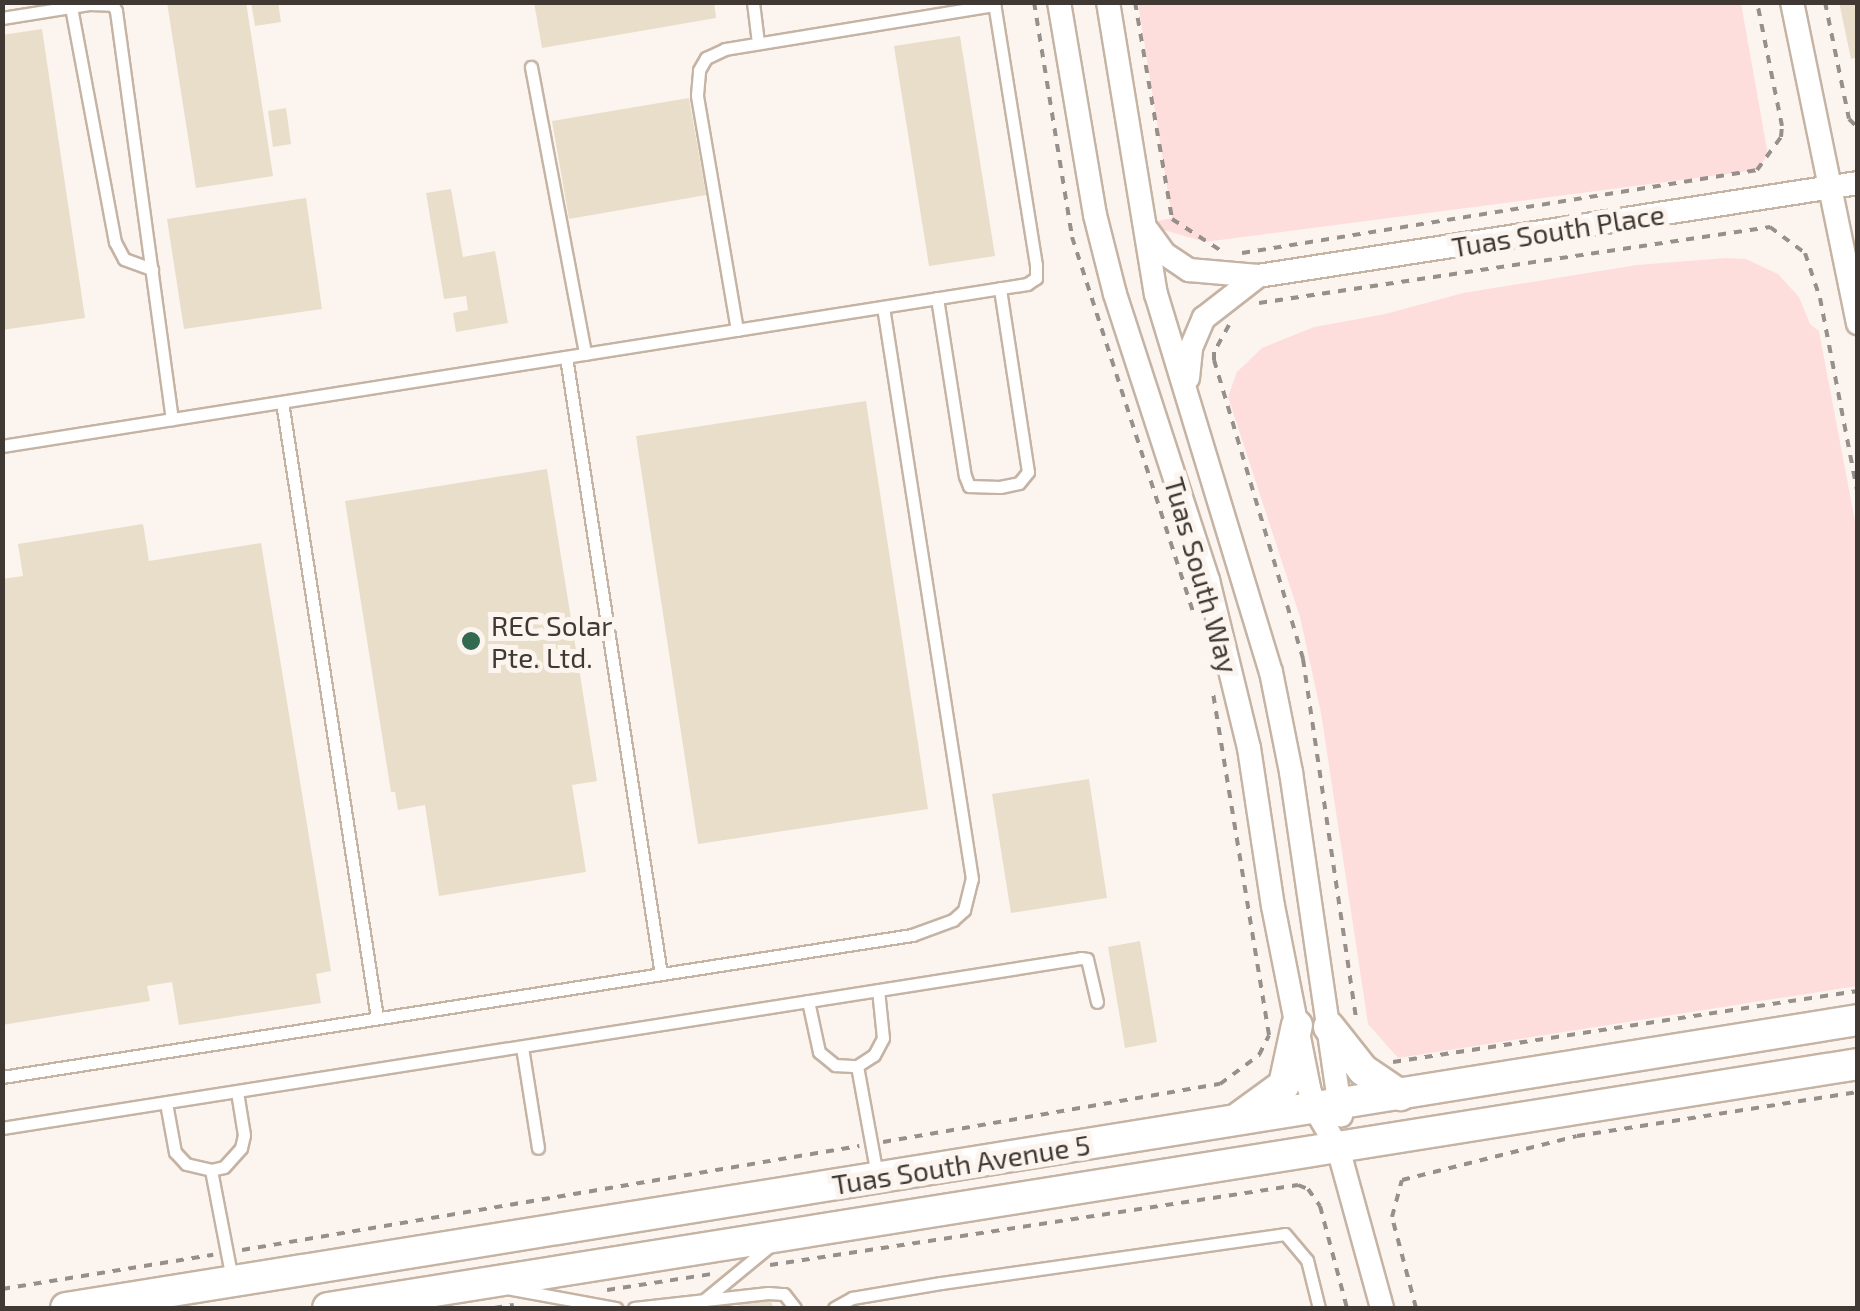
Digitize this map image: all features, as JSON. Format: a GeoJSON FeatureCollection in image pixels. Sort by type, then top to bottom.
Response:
{"type":"FeatureCollection","features":[{"type":"Feature","properties":{"kind":"street","name":"Tuas South Way"},"geometry":{"type":"LineString","coordinates":[[1059,2],[1095,215],[1115,294],[1208,580],[1250,748],[1273,906],[1297,1025],[1328,1107],[1382,1308]]}},
{"type":"Feature","properties":{"kind":"street","name":"Tuas South Way"},"geometry":{"type":"LineString","coordinates":[[1108,2],[1156,294],[1188,386],[1271,672],[1343,1026],[1328,1107]]}},
{"type":"Feature","properties":{"kind":"street"},"geometry":{"type":"LineString","coordinates":[[1792,2],[1858,324]]}},
{"type":"Feature","properties":{"kind":"street","name":"Tuas South Place"},"geometry":{"type":"LineString","coordinates":[[1142,224],[1166,254],[1189,270],[1258,276],[1858,183]]}},
{"type":"Feature","properties":{"kind":"street","name":"Tuas South Place"},"geometry":{"type":"LineString","coordinates":[[1188,386],[1192,348],[1204,318],[1258,276]]}},
{"type":"Feature","properties":{"kind":"street","name":"Tuas South Avenue 5"},"geometry":{"type":"LineString","coordinates":[[66,1308],[230,1266],[877,1177],[1858,1020]]}},
{"type":"Feature","properties":{"kind":"street"},"geometry":{"type":"LineString","coordinates":[[1233,1121],[1284,1084],[1297,1025]]}},
{"type":"Feature","properties":{"kind":"street"},"geometry":{"type":"LineString","coordinates":[[1343,1026],[1363,1070],[1400,1095]]}},
{"type":"Feature","properties":{"kind":"street","name":"Tuas South Avenue 5"},"geometry":{"type":"LineString","coordinates":[[328,1308],[489,1296],[782,1236],[1858,1064]]}},
{"type":"Feature","properties":{"kind":"lane"},"geometry":{"type":"LineString","coordinates":[[752,2],[758,43]]}},
{"type":"Feature","properties":{"kind":"lane"},"geometry":{"type":"LineString","coordinates":[[2,18],[106,4],[116,11],[172,419]]}},
{"type":"Feature","properties":{"kind":"lane"},"geometry":{"type":"LineString","coordinates":[[2,446],[282,402],[737,330],[882,307],[1032,282],[1036,272],[994,4],[724,48],[706,58],[696,82],[737,330]]}},
{"type":"Feature","properties":{"kind":"lane"},"geometry":{"type":"LineString","coordinates":[[72,8],[115,242],[124,259],[152,269]]}},
{"type":"Feature","properties":{"kind":"lane"},"geometry":{"type":"LineString","coordinates":[[531,67],[585,354]]}},
{"type":"Feature","properties":{"kind":"lane"},"geometry":{"type":"LineString","coordinates":[[937,298],[964,476],[969,486],[1000,487],[1020,483],[1028,472],[1000,288]]}},
{"type":"Feature","properties":{"kind":"lane"},"geometry":{"type":"LineString","coordinates":[[2,1077],[925,931],[952,920],[971,895],[882,307]]}},
{"type":"Feature","properties":{"kind":"lane"},"geometry":{"type":"LineString","coordinates":[[566,357],[661,974]]}},
{"type":"Feature","properties":{"kind":"lane"},"geometry":{"type":"LineString","coordinates":[[282,402],[378,1018]]}},
{"type":"Feature","properties":{"kind":"lane"},"geometry":{"type":"LineString","coordinates":[[2,1128],[1081,958],[1087,959],[1097,1002]]}},
{"type":"Feature","properties":{"kind":"lane"},"geometry":{"type":"LineString","coordinates":[[808,1001],[819,1052],[835,1064],[856,1066],[874,1055],[883,1038],[878,990]]}},
{"type":"Feature","properties":{"kind":"lane"},"geometry":{"type":"LineString","coordinates":[[522,1047],[538,1148]]}},
{"type":"Feature","properties":{"kind":"lane"},"geometry":{"type":"LineString","coordinates":[[856,1066],[877,1177]]}},
{"type":"Feature","properties":{"kind":"lane"},"geometry":{"type":"LineString","coordinates":[[166,1102],[175,1152],[186,1164],[211,1170],[224,1167],[241,1148],[244,1136],[236,1092]]}},
{"type":"Feature","properties":{"kind":"lane"},"geometry":{"type":"LineString","coordinates":[[211,1170],[230,1266]]}},
{"type":"Feature","properties":{"kind":"lane"},"geometry":{"type":"LineString","coordinates":[[834,1308],[852,1298],[941,1283],[1286,1234],[1307,1260],[1319,1308]]}},
{"type":"Feature","properties":{"kind":"lane"},"geometry":{"type":"LineString","coordinates":[[703,1301],[782,1236]]}},
{"type":"Feature","properties":{"kind":"lane"},"geometry":{"type":"LineString","coordinates":[[634,1308],[784,1294],[794,1308]]}},
{"type":"Feature","properties":{"kind":"lane"},"geometry":{"type":"LineString","coordinates":[[489,1296],[560,1298],[616,1308]]}},
{"type":"Feature","properties":{"kind":"path"},"geometry":{"type":"LineString","coordinates":[[1034,2],[1072,237],[1196,621]]}},
{"type":"Feature","properties":{"kind":"path"},"geometry":{"type":"LineString","coordinates":[[1136,2],[1172,219],[1230,255],[1758,170],[1781,137],[1782,126],[1757,2]]}},
{"type":"Feature","properties":{"kind":"path"},"geometry":{"type":"LineString","coordinates":[[1825,2],[1849,119],[1858,128]]}},
{"type":"Feature","properties":{"kind":"path"},"geometry":{"type":"LineString","coordinates":[[1250,304],[1770,227],[1805,253],[1820,298],[1858,494]]}},
{"type":"Feature","properties":{"kind":"path"},"geometry":{"type":"LineString","coordinates":[[1233,320],[1214,352],[1214,360],[1303,659],[1343,1026]]}},
{"type":"Feature","properties":{"kind":"path"},"geometry":{"type":"LineString","coordinates":[[2,1289],[230,1266],[871,1144],[1105,1108],[1220,1084],[1259,1054],[1269,1035],[1210,677]]}},
{"type":"Feature","properties":{"kind":"path"},"geometry":{"type":"LineString","coordinates":[[1388,1062],[1858,991]]}},
{"type":"Feature","properties":{"kind":"path"},"geometry":{"type":"LineString","coordinates":[[1416,1308],[1392,1217],[1402,1180],[1577,1136],[1858,1092]]}},
{"type":"Feature","properties":{"kind":"path"},"geometry":{"type":"LineString","coordinates":[[489,1296],[560,1298],[1298,1185],[1308,1189],[1320,1206],[1348,1308]]}},
{"type":"Feature","properties":{"kind":"shaded area"},"geometry":{"type":"Polygon","coordinates":[[[1138,3],[1741,3],[1768,155],[1757,170],[1205,242],[1143,224],[1172,218],[1138,3]]]}},
{"type":"Feature","properties":{"kind":"shaded area"},"geometry":{"type":"Polygon","coordinates":[[[1746,259],[1778,274],[1799,297],[1810,324],[1819,331],[1857,532],[1857,986],[1398,1058],[1368,1024],[1321,713],[1300,617],[1228,397],[1237,372],[1262,348],[1314,327],[1385,314],[1463,293],[1637,265],[1746,259]]]}},
{"type":"Feature","properties":{"kind":"building"},"geometry":{"type":"Polygon","coordinates":[[[167,2],[246,2],[273,176],[196,188],[167,2]]]}},
{"type":"Feature","properties":{"kind":"building"},"geometry":{"type":"Polygon","coordinates":[[[251,2],[278,2],[281,22],[255,26],[251,2]]]}},
{"type":"Feature","properties":{"kind":"building"},"geometry":{"type":"Polygon","coordinates":[[[534,2],[714,2],[716,18],[542,48],[534,2]]]}},
{"type":"Feature","properties":{"kind":"building"},"geometry":{"type":"Polygon","coordinates":[[[1839,2],[1858,2],[1858,57],[1851,59],[1839,2]]]}},
{"type":"Feature","properties":{"kind":"building"},"geometry":{"type":"Polygon","coordinates":[[[42,29],[85,318],[2,330],[2,35],[42,29]]]}},
{"type":"Feature","properties":{"kind":"building"},"geometry":{"type":"Polygon","coordinates":[[[960,36],[995,256],[929,266],[894,46],[960,36]]]}},
{"type":"Feature","properties":{"kind":"building"},"geometry":{"type":"Polygon","coordinates":[[[689,98],[706,195],[569,219],[552,121],[689,98]]]}},
{"type":"Feature","properties":{"kind":"building"},"geometry":{"type":"Polygon","coordinates":[[[286,108],[291,144],[273,147],[268,111],[286,108]]]}},
{"type":"Feature","properties":{"kind":"building"},"geometry":{"type":"Polygon","coordinates":[[[451,189],[463,257],[495,251],[508,323],[456,332],[453,313],[468,310],[466,296],[444,299],[426,193],[451,189]]]}},
{"type":"Feature","properties":{"kind":"building"},"geometry":{"type":"Polygon","coordinates":[[[306,198],[322,309],[184,329],[167,219],[306,198]]]}},
{"type":"Feature","properties":{"kind":"building"},"geometry":{"type":"Polygon","coordinates":[[[866,401],[928,809],[698,844],[636,436],[866,401]]]}},
{"type":"Feature","properties":{"kind":"building","name":"REC Solar Pte. Ltd."},"geometry":{"type":"Polygon","coordinates":[[[547,469],[597,781],[572,785],[586,872],[439,896],[425,805],[398,810],[395,792],[391,792],[345,501],[547,469]]]}},
{"type":"Feature","properties":{"kind":"building"},"geometry":{"type":"Polygon","coordinates":[[[143,524],[149,561],[261,543],[331,971],[316,974],[321,1003],[179,1025],[172,982],[147,986],[150,1001],[2,1025],[2,579],[23,576],[18,544],[143,524]]]}},
{"type":"Feature","properties":{"kind":"building"},"geometry":{"type":"Polygon","coordinates":[[[1089,779],[1107,898],[1011,913],[992,794],[1089,779]]]}},
{"type":"Feature","properties":{"kind":"building"},"geometry":{"type":"Polygon","coordinates":[[[1140,941],[1157,1042],[1125,1048],[1108,947],[1140,941]]]}},
{"type":"Feature","properties":{"kind":"building"},"geometry":{"type":"Polygon","coordinates":[[[771,1299],[773,1308],[740,1308],[739,1304],[771,1299]]]}},
{"type":"Feature","properties":{"kind":"place","name":"REC Solar Pte. Ltd."},"geometry":{"type":"Point","coordinates":[471,641]}}]}
